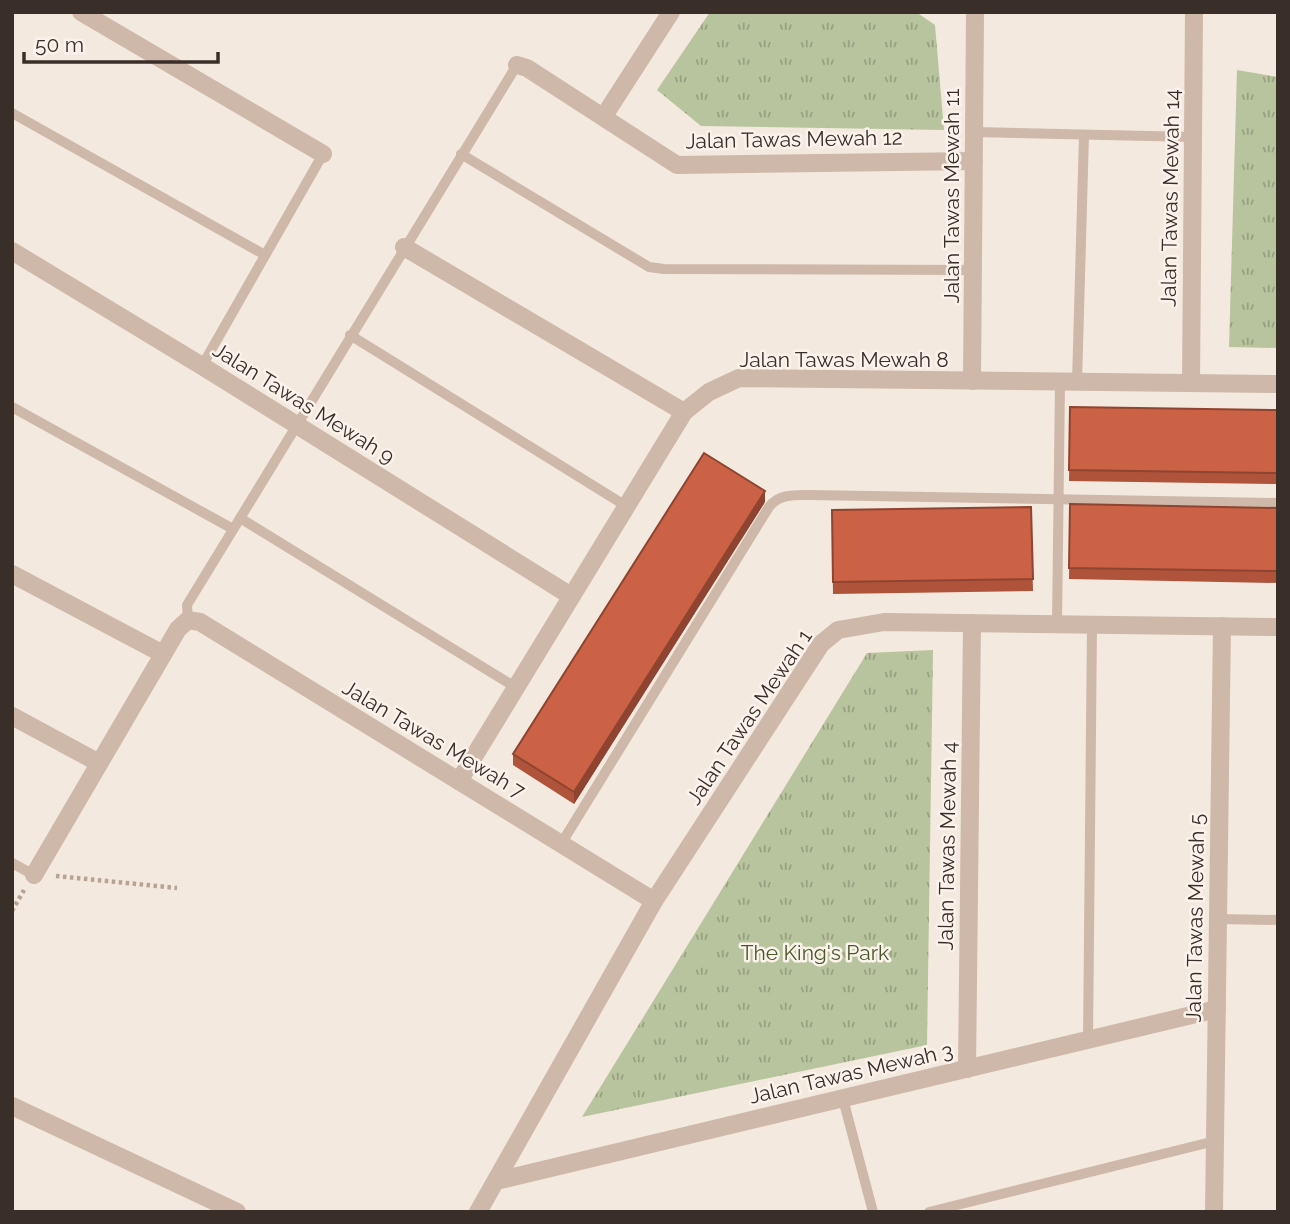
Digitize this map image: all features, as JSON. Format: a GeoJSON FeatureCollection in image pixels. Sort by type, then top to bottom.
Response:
{"type":"FeatureCollection","features":[{"type":"Feature","properties":{"kind":"street"},"geometry":{"type":"LineString","coordinates":[[81,12],[323,154]]}},
{"type":"Feature","properties":{"kind":"street"},"geometry":{"type":"LineString","coordinates":[[604,116],[671,12]]}},
{"type":"Feature","properties":{"kind":"street","name":"Jalan Tawas Mewah 11"},"geometry":{"type":"LineString","coordinates":[[972,381],[975,12]]}},
{"type":"Feature","properties":{"kind":"street","name":"Jalan Tawas Mewah 14"},"geometry":{"type":"LineString","coordinates":[[1191,383],[1194,12]]}},
{"type":"Feature","properties":{"kind":"street","name":"Jalan Tawas Mewah 12"},"geometry":{"type":"LineString","coordinates":[[517,65],[527,68],[677,164],[974,161]]}},
{"type":"Feature","properties":{"kind":"street"},"geometry":{"type":"LineString","coordinates":[[404,247],[684,412]]}},
{"type":"Feature","properties":{"kind":"street","name":"Jalan Tawas Mewah 9"},"geometry":{"type":"LineString","coordinates":[[12,251],[571,596]]}},
{"type":"Feature","properties":{"kind":"street","name":"Jalan Tawas Mewah 8"},"geometry":{"type":"LineString","coordinates":[[458,781],[684,412],[709,392],[739,378],[1278,384]]}},
{"type":"Feature","properties":{"kind":"street"},"geometry":{"type":"LineString","coordinates":[[12,574],[163,654]]}},
{"type":"Feature","properties":{"kind":"street"},"geometry":{"type":"LineString","coordinates":[[33,875],[178,629],[188,620]]}},
{"type":"Feature","properties":{"kind":"street","name":"Jalan Tawas Mewah 7"},"geometry":{"type":"LineString","coordinates":[[188,620],[200,622],[654,901]]}},
{"type":"Feature","properties":{"kind":"street","name":"Jalan Tawas Mewah 1"},"geometry":{"type":"LineString","coordinates":[[478,1212],[654,901],[821,644],[838,629],[884,622],[1278,626]]}},
{"type":"Feature","properties":{"kind":"street","name":"Jalan Tawas Mewah 4"},"geometry":{"type":"LineString","coordinates":[[967,1069],[972,623]]}},
{"type":"Feature","properties":{"kind":"street","name":"Jalan Tawas Mewah 5"},"geometry":{"type":"LineString","coordinates":[[1214,1212],[1222,626]]}},
{"type":"Feature","properties":{"kind":"street"},"geometry":{"type":"LineString","coordinates":[[12,716],[99,763]]}},
{"type":"Feature","properties":{"kind":"street","name":"Jalan Tawas Mewah 3"},"geometry":{"type":"LineString","coordinates":[[496,1181],[1217,1009]]}},
{"type":"Feature","properties":{"kind":"street"},"geometry":{"type":"LineString","coordinates":[[12,1106],[237,1212]]}},
{"type":"Feature","properties":{"kind":"lane"},"geometry":{"type":"LineString","coordinates":[[188,620],[187,605],[517,65]]}},
{"type":"Feature","properties":{"kind":"lane"},"geometry":{"type":"LineString","coordinates":[[12,113],[265,255]]}},
{"type":"Feature","properties":{"kind":"lane"},"geometry":{"type":"LineString","coordinates":[[974,132],[1193,137]]}},
{"type":"Feature","properties":{"kind":"lane"},"geometry":{"type":"LineString","coordinates":[[1057,624],[1059,501],[1084,135]]}},
{"type":"Feature","properties":{"kind":"lane"},"geometry":{"type":"LineString","coordinates":[[202,366],[323,154]]}},
{"type":"Feature","properties":{"kind":"lane"},"geometry":{"type":"LineString","coordinates":[[461,155],[649,267],[973,270]]}},
{"type":"Feature","properties":{"kind":"lane"},"geometry":{"type":"LineString","coordinates":[[351,335],[626,506]]}},
{"type":"Feature","properties":{"kind":"lane"},"geometry":{"type":"LineString","coordinates":[[12,407],[233,529]]}},
{"type":"Feature","properties":{"kind":"lane"},"geometry":{"type":"LineString","coordinates":[[561,844],[773,502],[795,495],[1278,503]]}},
{"type":"Feature","properties":{"kind":"lane"},"geometry":{"type":"LineString","coordinates":[[240,518],[516,687]]}},
{"type":"Feature","properties":{"kind":"lane"},"geometry":{"type":"LineString","coordinates":[[1088,1040],[1092,624]]}},
{"type":"Feature","properties":{"kind":"lane"},"geometry":{"type":"LineString","coordinates":[[12,863],[33,875]]}},
{"type":"Feature","properties":{"kind":"lane"},"geometry":{"type":"LineString","coordinates":[[1218,919],[1278,920]]}},
{"type":"Feature","properties":{"kind":"lane"},"geometry":{"type":"LineString","coordinates":[[844,1099],[873,1212]]}},
{"type":"Feature","properties":{"kind":"lane"},"geometry":{"type":"LineString","coordinates":[[929,1212],[1215,1141]]}},
{"type":"Feature","properties":{"kind":"path"},"geometry":{"type":"LineString","coordinates":[[33,875],[177,888]]}},
{"type":"Feature","properties":{"kind":"green space"},"geometry":{"type":"Polygon","coordinates":[[[710,12],[916,12],[935,25],[944,130],[701,126],[657,90],[710,12]]]}},
{"type":"Feature","properties":{"kind":"green space"},"geometry":{"type":"Polygon","coordinates":[[[1237,70],[1278,77],[1278,348],[1229,347],[1237,70]]]}},
{"type":"Feature","properties":{"kind":"green space","name":"The King's Park"},"geometry":{"type":"Polygon","coordinates":[[[933,650],[927,1045],[582,1117],[867,653],[933,650]]]}},
{"type":"Feature","properties":{"kind":"building"},"geometry":{"type":"Polygon","coordinates":[[[1070,407],[1278,410],[1278,473],[1069,470],[1070,407]]]}},
{"type":"Feature","properties":{"kind":"building"},"geometry":{"type":"Polygon","coordinates":[[[704,453],[765,491],[574,792],[513,754],[704,453]]]}},
{"type":"Feature","properties":{"kind":"building"},"geometry":{"type":"Polygon","coordinates":[[[1070,504],[1278,508],[1278,571],[1069,568],[1070,504]]]}},
{"type":"Feature","properties":{"kind":"building"},"geometry":{"type":"Polygon","coordinates":[[[1031,507],[1033,579],[833,582],[832,510],[1031,507]]]}}]}
